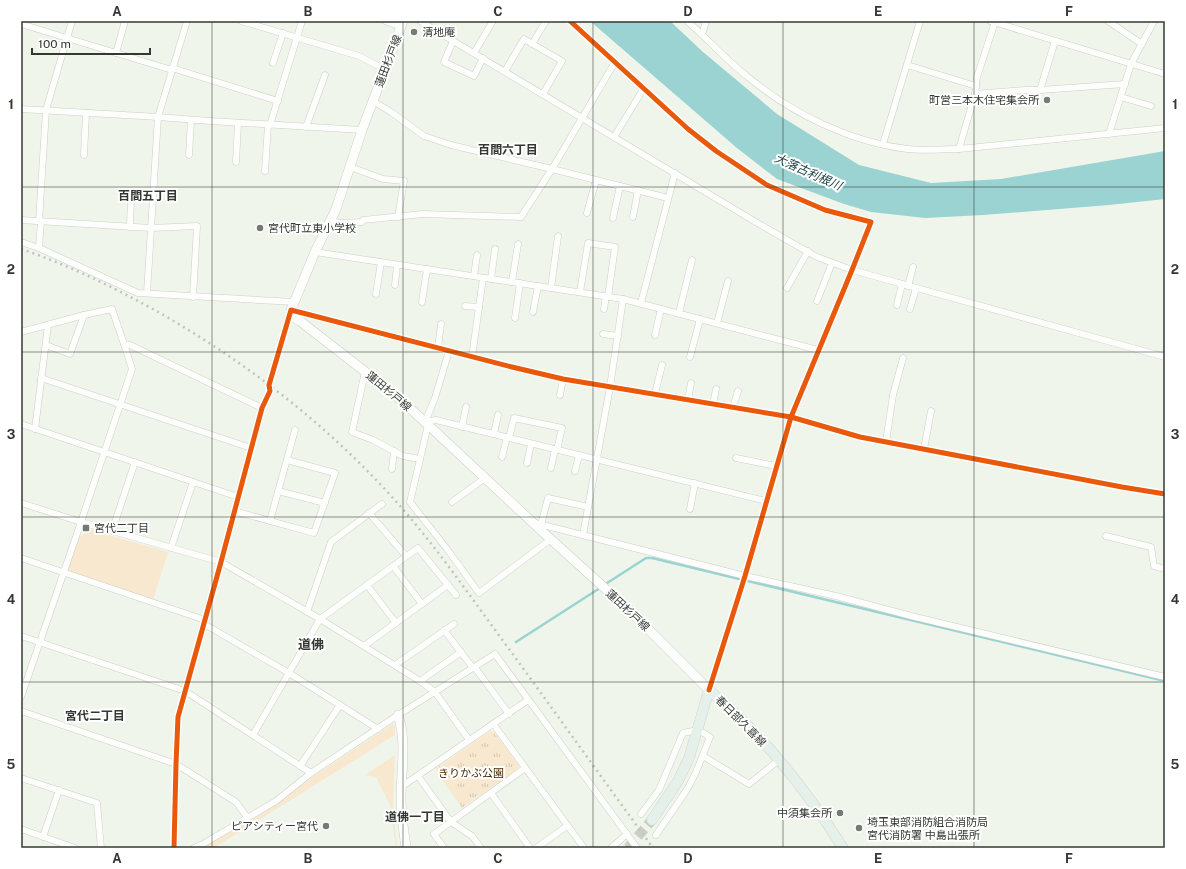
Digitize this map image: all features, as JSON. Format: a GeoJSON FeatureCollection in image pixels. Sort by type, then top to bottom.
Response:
{"type":"FeatureCollection","features":[{"type":"Feature","properties":{"kind":"main road","name":"蓮田杉戸線"},"geometry":{"type":"LineString","coordinates":[[402,24],[386,70],[362,130],[336,209],[293,306],[293,317],[300,320],[395,395],[427,423],[485,478],[537,523],[551,540],[630,611],[709,690]]}},
{"type":"Feature","properties":{"kind":"main road","name":"春日部久喜線"},"geometry":{"type":"LineString","coordinates":[[652,820],[678,780],[689,758],[709,690],[742,720],[779,760],[811,800],[843,848]]}},
{"type":"Feature","properties":{"kind":"main road"},"geometry":{"type":"LineString","coordinates":[[398,715],[402,725],[403,736],[401,787],[402,816],[406,848]]}},
{"type":"Feature","properties":{"kind":"street"},"geometry":{"type":"LineString","coordinates":[[39,248],[46,110],[72,21]]}},
{"type":"Feature","properties":{"kind":"street"},"geometry":{"type":"LineString","coordinates":[[116,53],[125,21]]}},
{"type":"Feature","properties":{"kind":"street"},"geometry":{"type":"LineString","coordinates":[[147,293],[158,117],[187,21]]}},
{"type":"Feature","properties":{"kind":"street"},"geometry":{"type":"LineString","coordinates":[[241,21],[360,56],[386,70]]}},
{"type":"Feature","properties":{"kind":"street"},"geometry":{"type":"LineString","coordinates":[[265,171],[269,125],[278,101],[302,21]]}},
{"type":"Feature","properties":{"kind":"street"},"geometry":{"type":"LineString","coordinates":[[385,21],[402,24]]}},
{"type":"Feature","properties":{"kind":"street"},"geometry":{"type":"LineString","coordinates":[[420,21],[817,257],[852,270],[1165,357]]}},
{"type":"Feature","properties":{"kind":"street"},"geometry":{"type":"LineString","coordinates":[[474,53],[493,21]]}},
{"type":"Feature","properties":{"kind":"street"},"geometry":{"type":"LineString","coordinates":[[532,44],[546,21]]}},
{"type":"Feature","properties":{"kind":"street"},"geometry":{"type":"LineString","coordinates":[[570,21],[688,129],[716,151],[767,184],[825,210],[871,222],[791,417],[745,576],[709,690]]}},
{"type":"Feature","properties":{"kind":"street"},"geometry":{"type":"LineString","coordinates":[[687,21],[744,74],[769,94],[827,126],[844,133],[883,144],[907,149],[929,150],[1165,128]]}},
{"type":"Feature","properties":{"kind":"street"},"geometry":{"type":"LineString","coordinates":[[702,35],[706,21]]}},
{"type":"Feature","properties":{"kind":"street"},"geometry":{"type":"LineString","coordinates":[[883,144],[920,21]]}},
{"type":"Feature","properties":{"kind":"street"},"geometry":{"type":"LineString","coordinates":[[1108,21],[1142,44]]}},
{"type":"Feature","properties":{"kind":"street"},"geometry":{"type":"LineString","coordinates":[[1109,134],[1132,64],[1154,21]]}},
{"type":"Feature","properties":{"kind":"street"},"geometry":{"type":"LineString","coordinates":[[959,148],[975,94],[977,77],[992,22],[1165,74]]}},
{"type":"Feature","properties":{"kind":"street"},"geometry":{"type":"LineString","coordinates":[[21,24],[278,101]]}},
{"type":"Feature","properties":{"kind":"street"},"geometry":{"type":"LineString","coordinates":[[273,63],[282,33]]}},
{"type":"Feature","properties":{"kind":"street"},"geometry":{"type":"LineString","coordinates":[[504,71],[524,39],[562,61],[543,94]]}},
{"type":"Feature","properties":{"kind":"street"},"geometry":{"type":"LineString","coordinates":[[453,41],[444,62],[474,76],[483,58]]}},
{"type":"Feature","properties":{"kind":"street"},"geometry":{"type":"LineString","coordinates":[[1040,90],[1055,41]]}},
{"type":"Feature","properties":{"kind":"street"},"geometry":{"type":"LineString","coordinates":[[330,221],[340,223],[362,222],[363,220],[422,214],[521,217],[552,169],[615,62]]}},
{"type":"Feature","properties":{"kind":"street"},"geometry":{"type":"LineString","coordinates":[[907,66],[976,86]]}},
{"type":"Feature","properties":{"kind":"street"},"geometry":{"type":"LineString","coordinates":[[306,127],[324,76]]}},
{"type":"Feature","properties":{"kind":"street"},"geometry":{"type":"LineString","coordinates":[[975,94],[1125,84]]}},
{"type":"Feature","properties":{"kind":"street"},"geometry":{"type":"LineString","coordinates":[[614,137],[644,88]]}},
{"type":"Feature","properties":{"kind":"street"},"geometry":{"type":"LineString","coordinates":[[1121,97],[1150,106]]}},
{"type":"Feature","properties":{"kind":"street"},"geometry":{"type":"LineString","coordinates":[[373,101],[424,136],[450,145],[668,198]]}},
{"type":"Feature","properties":{"kind":"street"},"geometry":{"type":"LineString","coordinates":[[21,109],[362,130]]}},
{"type":"Feature","properties":{"kind":"street"},"geometry":{"type":"LineString","coordinates":[[84,155],[86,113]]}},
{"type":"Feature","properties":{"kind":"street"},"geometry":{"type":"LineString","coordinates":[[189,155],[191,120]]}},
{"type":"Feature","properties":{"kind":"street"},"geometry":{"type":"LineString","coordinates":[[236,162],[238,123]]}},
{"type":"Feature","properties":{"kind":"street"},"geometry":{"type":"LineString","coordinates":[[350,167],[383,179],[404,181],[398,217]]}},
{"type":"Feature","properties":{"kind":"street"},"geometry":{"type":"LineString","coordinates":[[641,304],[675,173]]}},
{"type":"Feature","properties":{"kind":"street"},"geometry":{"type":"LineString","coordinates":[[587,213],[596,180]]}},
{"type":"Feature","properties":{"kind":"street"},"geometry":{"type":"LineString","coordinates":[[613,218],[620,186]]}},
{"type":"Feature","properties":{"kind":"street"},"geometry":{"type":"LineString","coordinates":[[633,217],[638,190]]}},
{"type":"Feature","properties":{"kind":"street"},"geometry":{"type":"LineString","coordinates":[[130,226],[131,198]]}},
{"type":"Feature","properties":{"kind":"street"},"geometry":{"type":"LineString","coordinates":[[21,220],[151,228],[197,226],[193,296]]}},
{"type":"Feature","properties":{"kind":"street"},"geometry":{"type":"LineString","coordinates":[[552,288],[558,236]]}},
{"type":"Feature","properties":{"kind":"street"},"geometry":{"type":"LineString","coordinates":[[21,242],[39,248],[138,293],[193,296],[293,306],[449,351],[563,379],[791,417],[860,437],[1165,494]]}},
{"type":"Feature","properties":{"kind":"street"},"geometry":{"type":"LineString","coordinates":[[580,292],[588,243],[615,247],[604,309]]}},
{"type":"Feature","properties":{"kind":"street"},"geometry":{"type":"LineString","coordinates":[[512,282],[518,244]]}},
{"type":"Feature","properties":{"kind":"street"},"geometry":{"type":"LineString","coordinates":[[491,279],[495,249]]}},
{"type":"Feature","properties":{"kind":"street"},"geometry":{"type":"LineString","coordinates":[[787,288],[808,251]]}},
{"type":"Feature","properties":{"kind":"street"},"geometry":{"type":"LineString","coordinates":[[316,252],[623,299],[818,350]]}},
{"type":"Feature","properties":{"kind":"street"},"geometry":{"type":"LineString","coordinates":[[474,276],[477,255]]}},
{"type":"Feature","properties":{"kind":"street"},"geometry":{"type":"LineString","coordinates":[[679,314],[692,260]]}},
{"type":"Feature","properties":{"kind":"street"},"geometry":{"type":"LineString","coordinates":[[376,294],[381,262]]}},
{"type":"Feature","properties":{"kind":"street"},"geometry":{"type":"LineString","coordinates":[[817,301],[832,263]]}},
{"type":"Feature","properties":{"kind":"street"},"geometry":{"type":"LineString","coordinates":[[395,285],[398,265]]}},
{"type":"Feature","properties":{"kind":"street"},"geometry":{"type":"LineString","coordinates":[[897,304],[913,267]]}},
{"type":"Feature","properties":{"kind":"street"},"geometry":{"type":"LineString","coordinates":[[422,302],[426,269]]}},
{"type":"Feature","properties":{"kind":"street"},"geometry":{"type":"LineString","coordinates":[[472,357],[483,278]]}},
{"type":"Feature","properties":{"kind":"street"},"geometry":{"type":"LineString","coordinates":[[717,323],[728,281]]}},
{"type":"Feature","properties":{"kind":"street"},"geometry":{"type":"LineString","coordinates":[[515,318],[520,283]]}},
{"type":"Feature","properties":{"kind":"street"},"geometry":{"type":"LineString","coordinates":[[533,312],[538,286]]}},
{"type":"Feature","properties":{"kind":"street"},"geometry":{"type":"LineString","coordinates":[[910,309],[916,288]]}},
{"type":"Feature","properties":{"kind":"street"},"geometry":{"type":"LineString","coordinates":[[583,535],[610,387],[623,299]]}},
{"type":"Feature","properties":{"kind":"street"},"geometry":{"type":"LineString","coordinates":[[174,848],[178,717],[262,408],[270,391],[269,385],[293,306]]}},
{"type":"Feature","properties":{"kind":"street"},"geometry":{"type":"LineString","coordinates":[[465,306],[479,307]]}},
{"type":"Feature","properties":{"kind":"street"},"geometry":{"type":"LineString","coordinates":[[21,332],[112,309],[132,369],[21,697]]}},
{"type":"Feature","properties":{"kind":"street"},"geometry":{"type":"LineString","coordinates":[[655,335],[661,309]]}},
{"type":"Feature","properties":{"kind":"street"},"geometry":{"type":"LineString","coordinates":[[46,346],[70,354],[84,315]]}},
{"type":"Feature","properties":{"kind":"street"},"geometry":{"type":"LineString","coordinates":[[690,357],[700,319]]}},
{"type":"Feature","properties":{"kind":"street"},"geometry":{"type":"LineString","coordinates":[[438,348],[442,324]]}},
{"type":"Feature","properties":{"kind":"street"},"geometry":{"type":"LineString","coordinates":[[34,428],[48,325]]}},
{"type":"Feature","properties":{"kind":"street"},"geometry":{"type":"LineString","coordinates":[[603,334],[618,336]]}},
{"type":"Feature","properties":{"kind":"street"},"geometry":{"type":"LineString","coordinates":[[124,344],[130,345],[262,408]]}},
{"type":"Feature","properties":{"kind":"street"},"geometry":{"type":"LineString","coordinates":[[449,351],[427,423],[410,502],[479,593],[551,540]]}},
{"type":"Feature","properties":{"kind":"street"},"geometry":{"type":"LineString","coordinates":[[886,442],[893,395],[903,358]]}},
{"type":"Feature","properties":{"kind":"street"},"geometry":{"type":"LineString","coordinates":[[655,394],[662,365]]}},
{"type":"Feature","properties":{"kind":"street"},"geometry":{"type":"LineString","coordinates":[[365,372],[352,432],[373,440],[403,456],[420,459]]}},
{"type":"Feature","properties":{"kind":"street"},"geometry":{"type":"LineString","coordinates":[[41,378],[251,448]]}},
{"type":"Feature","properties":{"kind":"street"},"geometry":{"type":"LineString","coordinates":[[560,395],[563,379]]}},
{"type":"Feature","properties":{"kind":"street"},"geometry":{"type":"LineString","coordinates":[[688,400],[692,383]]}},
{"type":"Feature","properties":{"kind":"street"},"geometry":{"type":"LineString","coordinates":[[713,404],[716,388]]}},
{"type":"Feature","properties":{"kind":"street"},"geometry":{"type":"LineString","coordinates":[[734,408],[738,391]]}},
{"type":"Feature","properties":{"kind":"street"},"geometry":{"type":"LineString","coordinates":[[462,427],[466,407]]}},
{"type":"Feature","properties":{"kind":"street"},"geometry":{"type":"LineString","coordinates":[[924,449],[931,410]]}},
{"type":"Feature","properties":{"kind":"street"},"geometry":{"type":"LineString","coordinates":[[494,434],[498,415]]}},
{"type":"Feature","properties":{"kind":"street"},"geometry":{"type":"LineString","coordinates":[[502,457],[514,418],[562,428],[551,468]]}},
{"type":"Feature","properties":{"kind":"street"},"geometry":{"type":"LineString","coordinates":[[427,423],[436,420],[766,501]]}},
{"type":"Feature","properties":{"kind":"street"},"geometry":{"type":"LineString","coordinates":[[21,424],[238,497]]}},
{"type":"Feature","properties":{"kind":"street"},"geometry":{"type":"LineString","coordinates":[[270,521],[295,430]]}},
{"type":"Feature","properties":{"kind":"street"},"geometry":{"type":"LineString","coordinates":[[527,462],[531,444]]}},
{"type":"Feature","properties":{"kind":"street"},"geometry":{"type":"LineString","coordinates":[[392,470],[394,451]]}},
{"type":"Feature","properties":{"kind":"street"},"geometry":{"type":"LineString","coordinates":[[575,471],[579,455]]}},
{"type":"Feature","properties":{"kind":"street"},"geometry":{"type":"LineString","coordinates":[[736,458],[776,466]]}},
{"type":"Feature","properties":{"kind":"street"},"geometry":{"type":"LineString","coordinates":[[234,511],[314,533],[335,473],[287,460]]}},
{"type":"Feature","properties":{"kind":"street"},"geometry":{"type":"LineString","coordinates":[[112,531],[135,462]]}},
{"type":"Feature","properties":{"kind":"street"},"geometry":{"type":"LineString","coordinates":[[452,502],[485,478]]}},
{"type":"Feature","properties":{"kind":"street"},"geometry":{"type":"LineString","coordinates":[[171,548],[193,482]]}},
{"type":"Feature","properties":{"kind":"street"},"geometry":{"type":"LineString","coordinates":[[690,509],[695,483]]}},
{"type":"Feature","properties":{"kind":"street"},"geometry":{"type":"LineString","coordinates":[[278,491],[325,503]]}},
{"type":"Feature","properties":{"kind":"street"},"geometry":{"type":"LineString","coordinates":[[588,507],[548,498],[537,523],[745,576],[836,596],[911,616],[1165,677]]}},
{"type":"Feature","properties":{"kind":"street"},"geometry":{"type":"LineString","coordinates":[[21,503],[81,522],[221,562],[320,619],[420,680],[435,692],[470,740]]}},
{"type":"Feature","properties":{"kind":"street"},"geometry":{"type":"LineString","coordinates":[[307,612],[331,542],[382,504]]}},
{"type":"Feature","properties":{"kind":"street"},"geometry":{"type":"LineString","coordinates":[[370,513],[406,556]]}},
{"type":"Feature","properties":{"kind":"street"},"geometry":{"type":"LineString","coordinates":[[1106,536],[1151,547],[1154,566],[1165,569]]}},
{"type":"Feature","properties":{"kind":"street"},"geometry":{"type":"LineString","coordinates":[[253,735],[320,619],[406,556],[418,548],[456,595]]}},
{"type":"Feature","properties":{"kind":"street"},"geometry":{"type":"LineString","coordinates":[[21,558],[204,622],[378,729]]}},
{"type":"Feature","properties":{"kind":"street"},"geometry":{"type":"LineString","coordinates":[[393,566],[422,604]]}},
{"type":"Feature","properties":{"kind":"street"},"geometry":{"type":"LineString","coordinates":[[367,585],[396,623]]}},
{"type":"Feature","properties":{"kind":"street"},"geometry":{"type":"LineString","coordinates":[[364,646],[448,585]]}},
{"type":"Feature","properties":{"kind":"street"},"geometry":{"type":"LineString","coordinates":[[395,665],[454,624]]}},
{"type":"Feature","properties":{"kind":"street"},"geometry":{"type":"LineString","coordinates":[[444,630],[473,668],[476,669],[509,714]]}},
{"type":"Feature","properties":{"kind":"street"},"geometry":{"type":"LineString","coordinates":[[21,636],[185,691],[311,773]]}},
{"type":"Feature","properties":{"kind":"street"},"geometry":{"type":"LineString","coordinates":[[420,680],[461,652]]}},
{"type":"Feature","properties":{"kind":"street"},"geometry":{"type":"LineString","coordinates":[[194,848],[276,801],[311,773],[398,715],[495,654],[637,848]]}},
{"type":"Feature","properties":{"kind":"street"},"geometry":{"type":"LineString","coordinates":[[401,787],[528,700]]}},
{"type":"Feature","properties":{"kind":"street"},"geometry":{"type":"LineString","coordinates":[[300,766],[340,705]]}},
{"type":"Feature","properties":{"kind":"street"},"geometry":{"type":"LineString","coordinates":[[21,711],[176,764],[236,802],[247,818]]}},
{"type":"Feature","properties":{"kind":"street"},"geometry":{"type":"LineString","coordinates":[[494,724],[584,848]]}},
{"type":"Feature","properties":{"kind":"street"},"geometry":{"type":"LineString","coordinates":[[641,814],[659,790],[683,733],[698,730],[710,737],[688,788],[656,835]]}},
{"type":"Feature","properties":{"kind":"street"},"geometry":{"type":"LineString","coordinates":[[703,756],[749,784],[779,760]]}},
{"type":"Feature","properties":{"kind":"street"},"geometry":{"type":"LineString","coordinates":[[444,848],[434,834],[525,768]]}},
{"type":"Feature","properties":{"kind":"street"},"geometry":{"type":"LineString","coordinates":[[418,776],[451,822],[472,836],[481,848]]}},
{"type":"Feature","properties":{"kind":"street"},"geometry":{"type":"LineString","coordinates":[[21,778],[97,803],[100,848]]}},
{"type":"Feature","properties":{"kind":"street"},"geometry":{"type":"LineString","coordinates":[[43,837],[58,790]]}},
{"type":"Feature","properties":{"kind":"street"},"geometry":{"type":"LineString","coordinates":[[491,793],[530,848]]}},
{"type":"Feature","properties":{"kind":"street"},"geometry":{"type":"LineString","coordinates":[[536,848],[567,826]]}},
{"type":"Feature","properties":{"kind":"street"},"geometry":{"type":"LineString","coordinates":[[21,829],[75,848]]}},
{"type":"Feature","properties":{"kind":"street"},"geometry":{"type":"LineString","coordinates":[[611,848],[627,834]]}},
{"type":"Feature","properties":{"kind":"green space"},"geometry":{"type":"Polygon","coordinates":[[[88,529],[168,552],[153,600],[67,571],[79,536],[82,536],[88,529]]]}},
{"type":"Feature","properties":{"kind":"green space"},"geometry":{"type":"Polygon","coordinates":[[[393,724],[395,726],[395,735],[214,848],[206,848],[206,846],[278,803],[314,776],[393,724]]]}},
{"type":"Feature","properties":{"kind":"green space","name":"きりかぶ公園"},"geometry":{"type":"Polygon","coordinates":[[[490,731],[494,732],[519,766],[518,769],[462,808],[435,769],[490,731]]]}},
{"type":"Feature","properties":{"kind":"green space"},"geometry":{"type":"Polygon","coordinates":[[[395,755],[393,805],[396,847],[390,805],[376,777],[365,775],[395,755]]]}},
{"type":"Feature","properties":{"kind":"water","name":"大落古利根川"},"geometry":{"type":"Polygon","coordinates":[[[590,21],[670,21],[703,52],[777,114],[859,165],[931,183],[1001,179],[1165,151],[1165,199],[983,215],[925,218],[871,212],[844,204],[777,179],[737,148],[590,21]]]}},
{"type":"Feature","properties":{"kind":"waterway"},"geometry":{"type":"LineString","coordinates":[[604,585],[646,558],[652,558],[1165,681]]}},
{"type":"Feature","properties":{"kind":"waterway"},"geometry":{"type":"LineString","coordinates":[[516,642],[600,588]]}},
{"type":"Feature","properties":{"kind":"tunnel"},"geometry":{"type":"LineString","coordinates":[[628,848],[652,820]]}},
{"type":"Feature","properties":{"kind":"railway"},"geometry":{"type":"LineString","coordinates":[[21,249],[71,268],[103,283],[151,308],[213,345],[272,387],[301,410],[355,458],[397,502],[443,559],[653,848]]}},
{"type":"Feature","properties":{"kind":"cycle path"},"geometry":{"type":"LineString","coordinates":[[570,21],[688,129],[716,151],[767,185],[825,210],[871,222],[791,417],[745,576],[709,690]]}},
{"type":"Feature","properties":{"kind":"cycle path"},"geometry":{"type":"LineString","coordinates":[[174,848],[178,717],[262,408],[270,391],[269,385],[291,310],[563,379],[791,417],[860,437],[1165,494]]}},
{"type":"Feature","properties":{"kind":"place","name":"清地庵"},"geometry":{"type":"Point","coordinates":[414,32]}},
{"type":"Feature","properties":{"kind":"place","name":"町営三本木住宅集会所"},"geometry":{"type":"Point","coordinates":[1047,100]}},
{"type":"Feature","properties":{"kind":"place","name":"宮代町立東小学校"},"geometry":{"type":"Point","coordinates":[260,228]}},
{"type":"Feature","properties":{"kind":"place","name":"宮代二丁目"},"geometry":{"type":"Point","coordinates":[86,528]}},
{"type":"Feature","properties":{"kind":"place","name":"中須集会所"},"geometry":{"type":"Point","coordinates":[840,813]}},
{"type":"Feature","properties":{"kind":"place","name":"ピアシティー宮代"},"geometry":{"type":"Point","coordinates":[326,826]}},
{"type":"Feature","properties":{"kind":"place","name":"埼玉東部消防組合消防局 宮代消防署 中島出張所"},"geometry":{"type":"Point","coordinates":[859,828]}},
{"type":"Feature","properties":{"kind":"district","name":"百間六丁目"},"geometry":{"type":"Point","coordinates":[508,150]}},
{"type":"Feature","properties":{"kind":"district","name":"百間五丁目"},"geometry":{"type":"Point","coordinates":[148,196]}},
{"type":"Feature","properties":{"kind":"district","name":"道佛"},"geometry":{"type":"Point","coordinates":[311,644]}},
{"type":"Feature","properties":{"kind":"district","name":"宮代二丁目"},"geometry":{"type":"Point","coordinates":[95,716]}},
{"type":"Feature","properties":{"kind":"district","name":"道佛一丁目"},"geometry":{"type":"Point","coordinates":[415,817]}}]}
